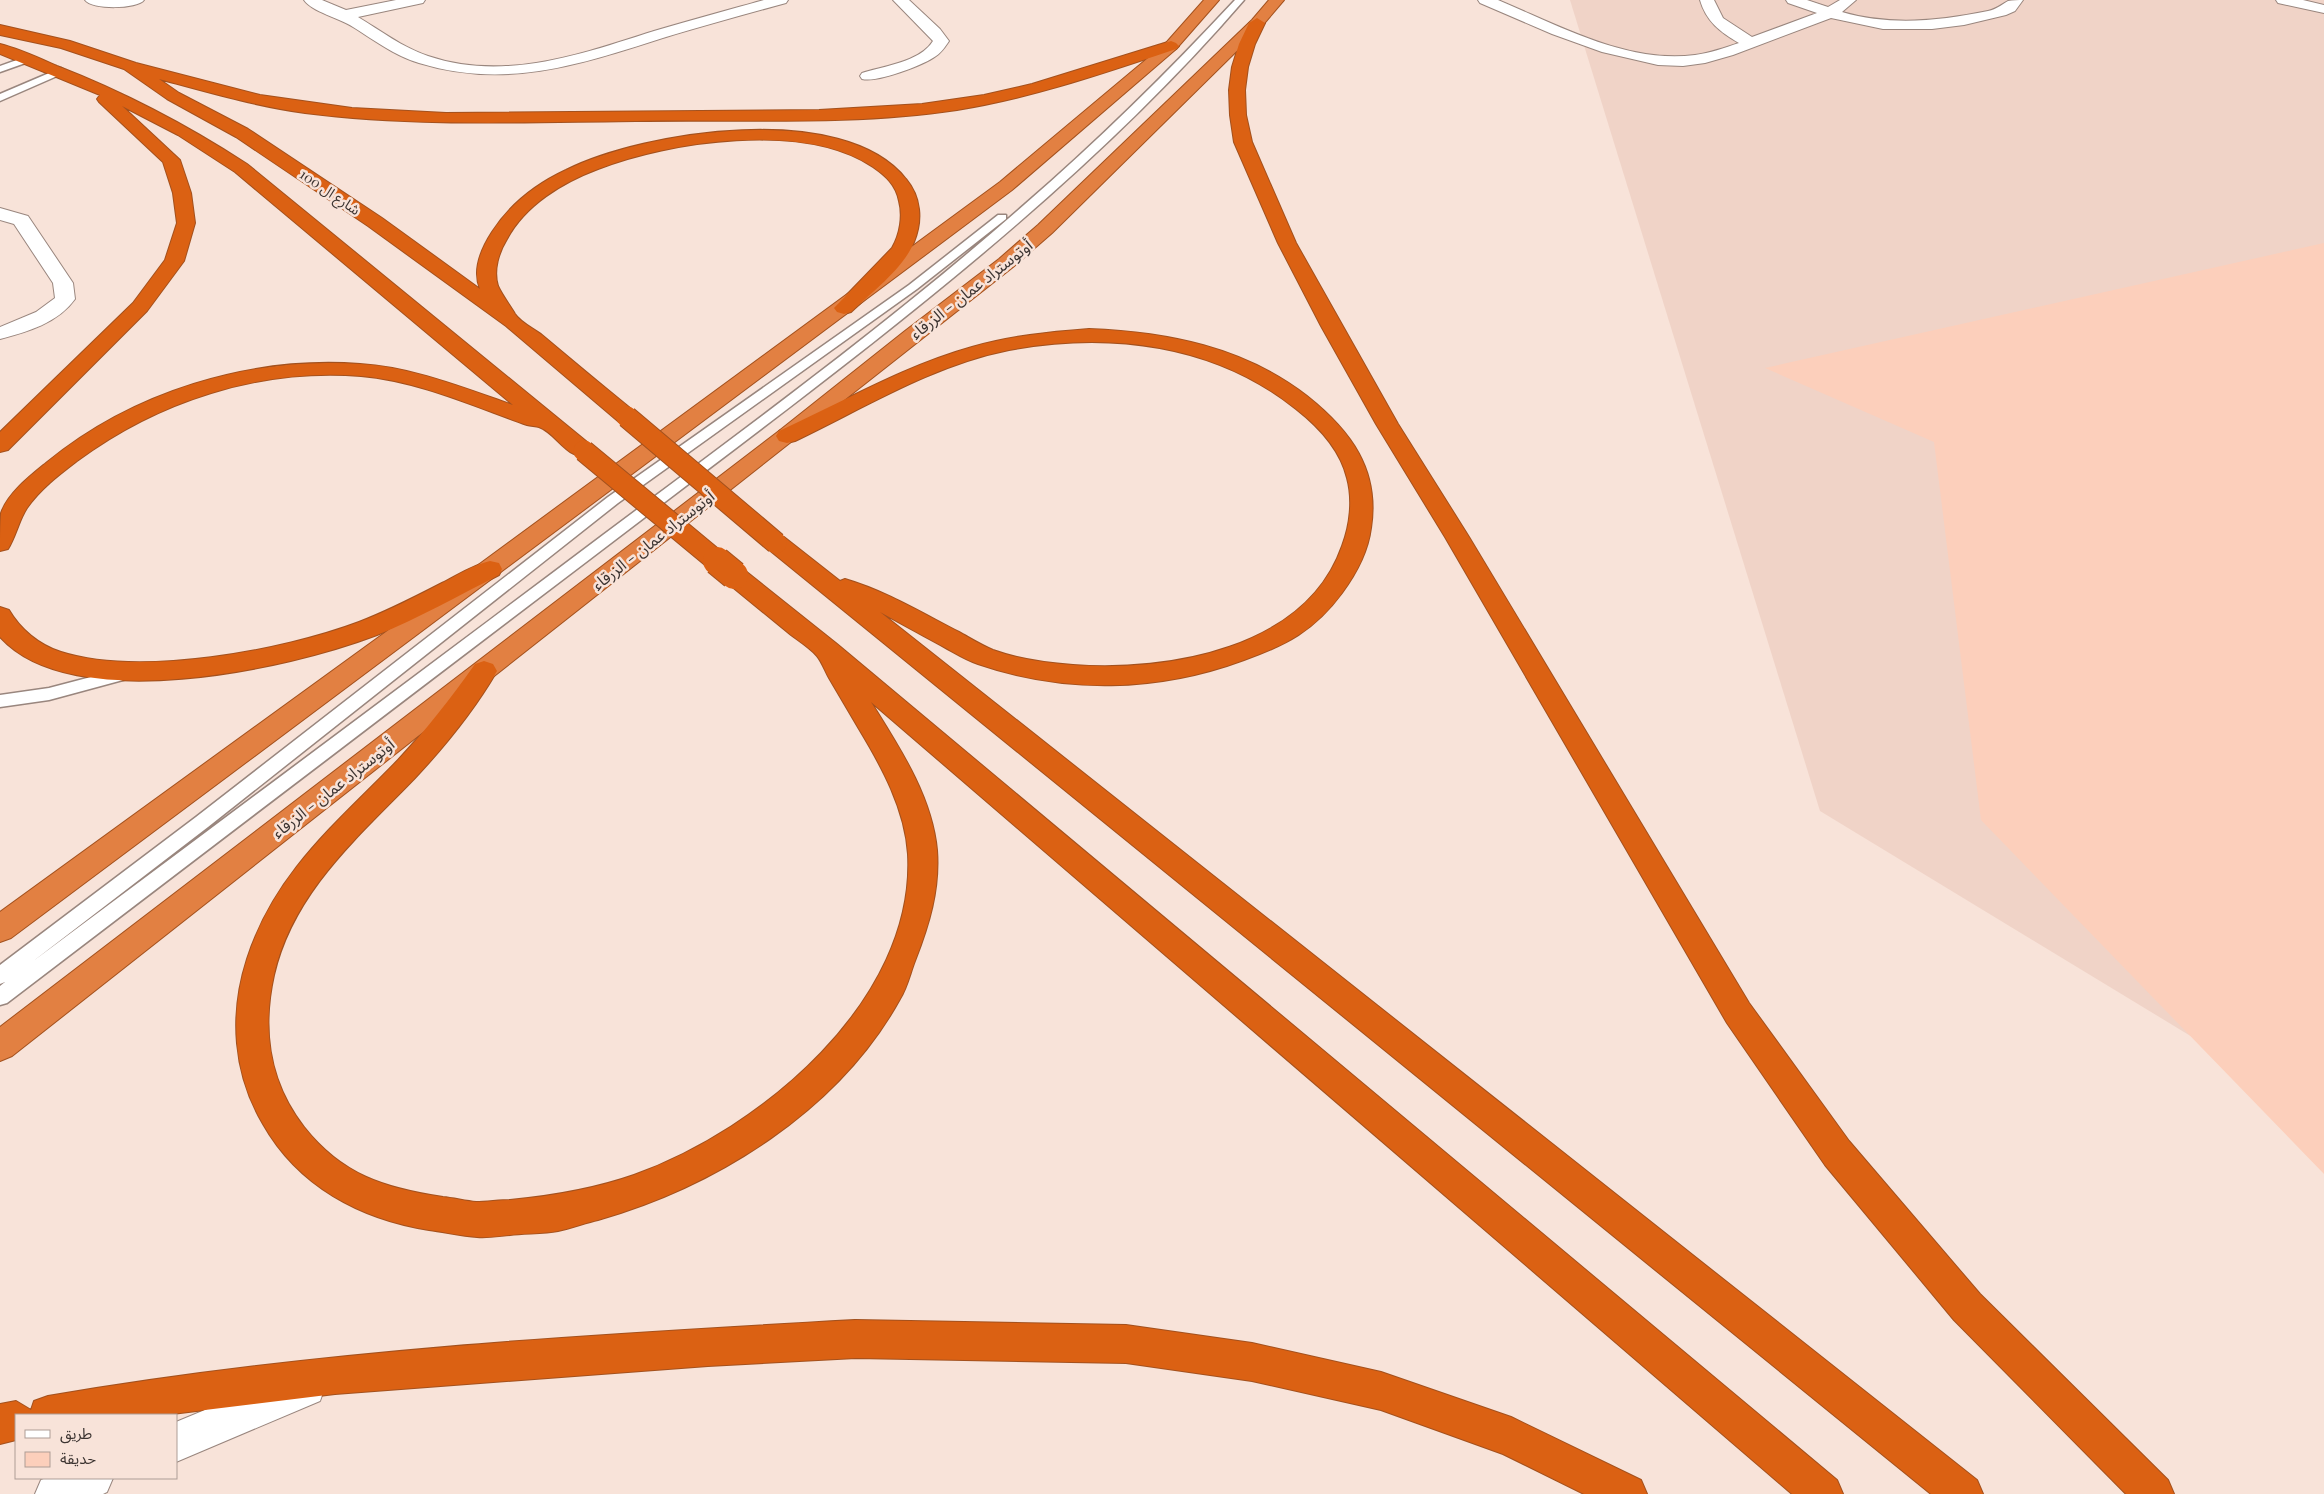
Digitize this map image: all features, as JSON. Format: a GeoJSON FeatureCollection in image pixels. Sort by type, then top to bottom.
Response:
{"type":"FeatureCollection","features":[{"type":"Feature","properties":{"kind":"highway"},"geometry":{"type":"LineString","coordinates":[[0,929],[844,308],[1006,186],[1171,46],[1212,0]]}},
{"type":"Feature","properties":{"kind":"highway","name":"أوتوستراد عمان - الزرقاء"},"geometry":{"type":"LineString","coordinates":[[0,1046],[787,436],[912,334],[1006,263],[1045,230],[1257,23],[1277,0]]}},
{"type":"Feature","properties":{"kind":"highway"},"geometry":{"type":"LineString","coordinates":[[1257,23],[1247,44],[1240,67],[1237,90],[1238,115],[1243,142],[1288,243],[1331,326],[1387,424],[1457,537],[1738,1014],[1837,1153],[1967,1307],[2154,1494]]}},
{"type":"Feature","properties":{"kind":"highway","name":"شارع ال 100"},"geometry":{"type":"LineString","coordinates":[[0,30],[65,44],[130,66],[173,96],[242,133],[375,222],[513,322],[824,582],[1963,1494]]}},
{"type":"Feature","properties":{"kind":"highway"},"geometry":{"type":"LineString","coordinates":[[130,66],[214,90],[261,100],[312,109],[385,116],[850,114],[924,109],[994,98],[1043,86],[1171,46]]}},
{"type":"Feature","properties":{"kind":"highway"},"geometry":{"type":"LineString","coordinates":[[0,49],[93,84],[168,121],[241,168],[549,424],[828,651],[1823,1494]]}},
{"type":"Feature","properties":{"kind":"highway"},"geometry":{"type":"LineString","coordinates":[[0,445],[140,307],[174,261],[186,223],[182,192],[171,160],[103,98],[93,84]]}},
{"type":"Feature","properties":{"kind":"highway"},"geometry":{"type":"LineString","coordinates":[[513,322],[488,284],[489,258],[498,237],[524,205],[539,192],[556,182],[617,157],[662,145],[732,136],[768,135],[796,137],[838,146],[876,160],[889,167],[900,179],[909,202],[910,216],[904,243],[894,258],[844,308]]}},
{"type":"Feature","properties":{"kind":"highway"},"geometry":{"type":"LineString","coordinates":[[787,436],[942,362],[976,351],[1046,338],[1117,336],[1161,342],[1220,356],[1250,368],[1278,384],[1303,402],[1329,426],[1349,454],[1360,485],[1362,518],[1355,552],[1337,584],[1308,614],[1270,641],[1204,665],[1130,676],[1054,673],[985,657],[889,606],[858,592],[824,582]]}},
{"type":"Feature","properties":{"kind":"highway"},"geometry":{"type":"LineString","coordinates":[[0,543],[17,506],[39,480],[83,444],[118,423],[156,406],[196,391],[238,380],[281,373],[360,370],[395,375],[549,424]]}},
{"type":"Feature","properties":{"kind":"highway"},"geometry":{"type":"LineString","coordinates":[[0,616],[13,635],[29,648],[50,659],[75,666],[104,670],[176,670],[253,659],[350,634],[388,619],[490,569]]}},
{"type":"Feature","properties":{"kind":"highway"},"geometry":{"type":"LineString","coordinates":[[484,671],[439,732],[312,866],[289,901],[270,938],[258,976],[252,1015],[253,1053],[262,1090],[279,1124],[316,1166],[369,1198],[433,1216],[506,1221],[582,1210],[658,1185],[728,1148],[792,1105],[844,1054],[883,1000],[912,936],[922,892],[921,841],[908,796],[875,730],[845,684],[828,651]]}},
{"type":"Feature","properties":{"kind":"highway"},"geometry":{"type":"LineString","coordinates":[[54,1414],[147,1398],[335,1375],[559,1357],[856,1339],[1126,1344],[1252,1362],[1381,1391],[1511,1437],[1627,1494]]}},
{"type":"Feature","properties":{"kind":"highway"},"geometry":{"type":"LineString","coordinates":[[0,1424],[15,1421]]}},
{"type":"Feature","properties":{"kind":"street"},"geometry":{"type":"LineString","coordinates":[[92,0],[101,3],[136,0]]}},
{"type":"Feature","properties":{"kind":"street"},"geometry":{"type":"LineString","coordinates":[[311,0],[323,7],[345,15],[408,53],[424,60],[482,71],[512,72],[560,65],[587,58],[781,0]]}},
{"type":"Feature","properties":{"kind":"street"},"geometry":{"type":"LineString","coordinates":[[345,15],[418,0]]}},
{"type":"Feature","properties":{"kind":"street"},"geometry":{"type":"LineString","coordinates":[[868,76],[916,60],[938,49],[941,41],[935,32],[900,0]]}},
{"type":"Feature","properties":{"kind":"street"},"geometry":{"type":"LineString","coordinates":[[1486,0],[1604,48],[1630,56],[1684,61],[1710,56],[1830,13],[1849,0]]}},
{"type":"Feature","properties":{"kind":"street"},"geometry":{"type":"LineString","coordinates":[[1707,0],[1713,18],[1730,32],[1751,42]]}},
{"type":"Feature","properties":{"kind":"street"},"geometry":{"type":"LineString","coordinates":[[1793,0],[1830,13],[1865,22],[1885,24],[1939,24],[2000,13],[2011,8],[2016,0]]}},
{"type":"Feature","properties":{"kind":"street"},"geometry":{"type":"LineString","coordinates":[[2283,0],[2324,9]]}},
{"type":"Feature","properties":{"kind":"street"},"geometry":{"type":"LineString","coordinates":[[0,214],[21,220],[31,232],[63,284],[65,300],[43,318],[0,333]]}},
{"type":"Feature","properties":{"kind":"street"},"geometry":{"type":"LineString","coordinates":[[178,1441],[335,1375]]}},
{"type":"Feature","properties":{"kind":"street"},"geometry":{"type":"LineString","coordinates":[[55,1494],[91,1479]]}},
{"type":"Feature","properties":{"kind":"lane"},"geometry":{"type":"LineString","coordinates":[[0,976],[202,822],[613,500],[913,287],[1031,194],[1176,59],[1232,0]]}},
{"type":"Feature","properties":{"kind":"lane"},"geometry":{"type":"LineString","coordinates":[[0,997],[781,407],[937,286],[1039,198],[1186,61],[1240,0]]}},
{"type":"Feature","properties":{"kind":"lane"},"geometry":{"type":"LineString","coordinates":[[0,70],[28,59]]}},
{"type":"Feature","properties":{"kind":"lane"},"geometry":{"type":"LineString","coordinates":[[0,98],[61,71]]}},
{"type":"Feature","properties":{"kind":"lane"},"geometry":{"type":"LineString","coordinates":[[0,701],[19,700],[64,690],[139,670]]}},
{"type":"Feature","properties":{"kind":"shaded area"},"geometry":{"type":"Polygon","coordinates":[[[1570,0],[2324,0],[2324,1117],[1820,811],[1570,0]]]}},
{"type":"Feature","properties":{"kind":"green space"},"geometry":{"type":"Polygon","coordinates":[[[2324,243],[2324,1174],[1981,820],[1934,442],[1765,368],[2324,243]]]}}]}
